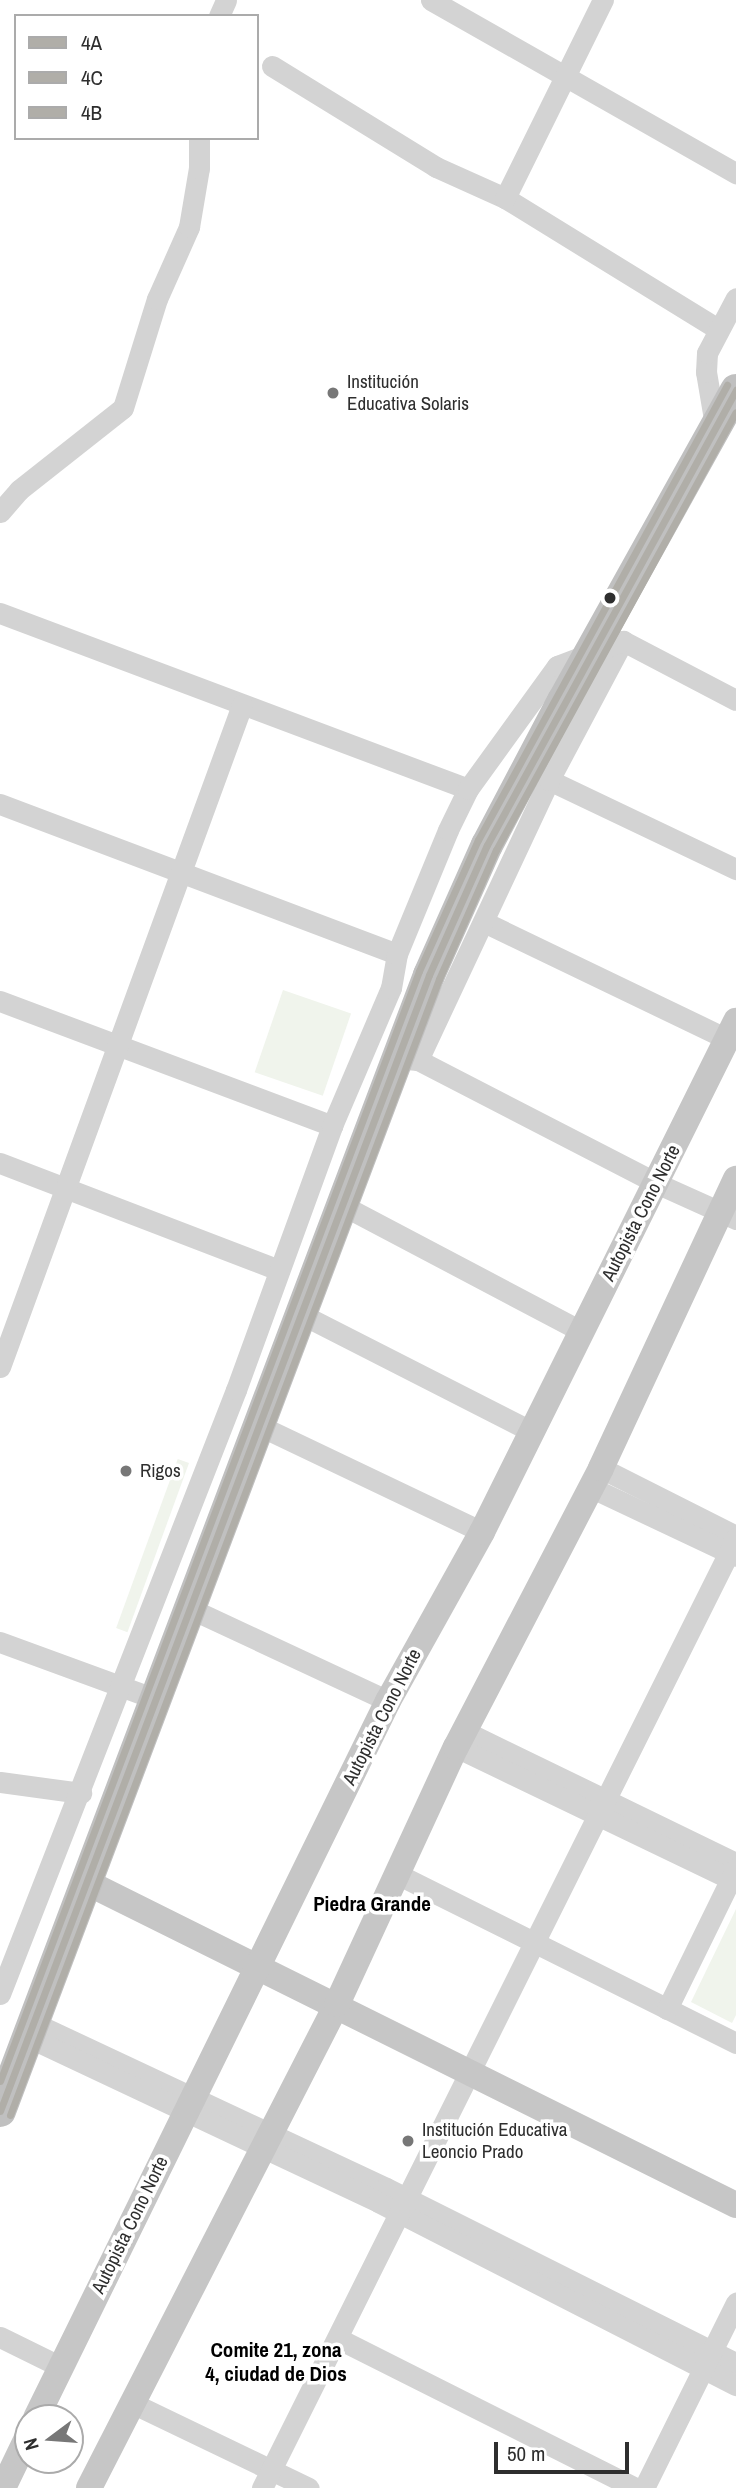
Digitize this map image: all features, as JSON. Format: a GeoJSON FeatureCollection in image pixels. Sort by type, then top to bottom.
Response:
{"type":"FeatureCollection","features":[{"type":"Feature","properties":{"kind":"highway"},"geometry":{"type":"LineString","coordinates":[[0,2111],[342,1205],[407,1059],[462,899],[586,656],[736,390]]}},
{"type":"Feature","properties":{"kind":"main road","name":"Autopista Cono Norte"},"geometry":{"type":"LineString","coordinates":[[43,2404],[388,1701],[482,1532],[732,1030]]}},
{"type":"Feature","properties":{"kind":"main road"},"geometry":{"type":"LineString","coordinates":[[89,2488],[337,2004],[460,1739],[596,1478],[728,1215],[736,1179]]}},
{"type":"Feature","properties":{"kind":"main road"},"geometry":{"type":"LineString","coordinates":[[86,1882],[258,1964],[736,2205]]}},
{"type":"Feature","properties":{"kind":"main road"},"geometry":{"type":"LineString","coordinates":[[3,2488],[14,2465]]}},
{"type":"Feature","properties":{"kind":"street"},"geometry":{"type":"LineString","coordinates":[[431,0],[562,77],[736,173]]}},
{"type":"Feature","properties":{"kind":"street"},"geometry":{"type":"LineString","coordinates":[[505,198],[562,77],[603,0]]}},
{"type":"Feature","properties":{"kind":"street"},"geometry":{"type":"LineString","coordinates":[[272,66],[436,167],[505,198],[719,329]]}},
{"type":"Feature","properties":{"kind":"street"},"geometry":{"type":"LineString","coordinates":[[0,512],[19,490],[123,408],[157,299],[189,227],[199,167],[199,140]]}},
{"type":"Feature","properties":{"kind":"street"},"geometry":{"type":"LineString","coordinates":[[715,425],[706,372],[707,353],[736,298]]}},
{"type":"Feature","properties":{"kind":"street"},"geometry":{"type":"LineString","coordinates":[[0,613],[468,789]]}},
{"type":"Feature","properties":{"kind":"street"},"geometry":{"type":"LineString","coordinates":[[623,641],[549,780],[484,922],[407,1059],[656,1183],[728,1215]]}},
{"type":"Feature","properties":{"kind":"street"},"geometry":{"type":"LineString","coordinates":[[0,1994],[7,1955],[81,1793],[236,1390],[332,1126],[391,988],[397,954],[468,789],[557,666],[623,641],[736,700]]}},
{"type":"Feature","properties":{"kind":"street"},"geometry":{"type":"LineString","coordinates":[[0,1367],[7,1328],[68,1188],[117,1045],[242,705]]}},
{"type":"Feature","properties":{"kind":"street"},"geometry":{"type":"LineString","coordinates":[[549,780],[736,869]]}},
{"type":"Feature","properties":{"kind":"street"},"geometry":{"type":"LineString","coordinates":[[0,804],[397,954]]}},
{"type":"Feature","properties":{"kind":"street"},"geometry":{"type":"LineString","coordinates":[[484,922],[732,1030]]}},
{"type":"Feature","properties":{"kind":"street"},"geometry":{"type":"LineString","coordinates":[[0,1001],[332,1126]]}},
{"type":"Feature","properties":{"kind":"street"},"geometry":{"type":"LineString","coordinates":[[0,1163],[279,1270]]}},
{"type":"Feature","properties":{"kind":"street"},"geometry":{"type":"LineString","coordinates":[[342,1205],[581,1331]]}},
{"type":"Feature","properties":{"kind":"street"},"geometry":{"type":"LineString","coordinates":[[301,1314],[531,1431]]}},
{"type":"Feature","properties":{"kind":"street"},"geometry":{"type":"LineString","coordinates":[[236,1390],[281,1365]]}},
{"type":"Feature","properties":{"kind":"street"},"geometry":{"type":"LineString","coordinates":[[258,1424],[482,1532]]}},
{"type":"Feature","properties":{"kind":"street"},"geometry":{"type":"LineString","coordinates":[[267,2479],[339,2339],[469,2070],[537,1942],[602,1806],[734,1545],[596,1478]]}},
{"type":"Feature","properties":{"kind":"street"},"geometry":{"type":"LineString","coordinates":[[189,1608],[388,1701]]}},
{"type":"Feature","properties":{"kind":"street"},"geometry":{"type":"LineString","coordinates":[[0,1642],[156,1699]]}},
{"type":"Feature","properties":{"kind":"street"},"geometry":{"type":"LineString","coordinates":[[460,1739],[735,1873],[667,2009]]}},
{"type":"Feature","properties":{"kind":"street"},"geometry":{"type":"LineString","coordinates":[[0,1782],[81,1793]]}},
{"type":"Feature","properties":{"kind":"street"},"geometry":{"type":"LineString","coordinates":[[397,1874],[736,2043]]}},
{"type":"Feature","properties":{"kind":"street"},"geometry":{"type":"LineString","coordinates":[[31,2030],[267,2139],[404,2206],[707,2360],[736,2385]]}},
{"type":"Feature","properties":{"kind":"street"},"geometry":{"type":"LineString","coordinates":[[643,2488],[736,2303]]}},
{"type":"Feature","properties":{"kind":"street"},"geometry":{"type":"LineString","coordinates":[[0,2337],[61,2367]]}},
{"type":"Feature","properties":{"kind":"street"},"geometry":{"type":"LineString","coordinates":[[339,2339],[635,2488]]}},
{"type":"Feature","properties":{"kind":"street"},"geometry":{"type":"LineString","coordinates":[[707,2360],[736,2363]]}},
{"type":"Feature","properties":{"kind":"street"},"geometry":{"type":"LineString","coordinates":[[132,2403],[267,2479],[309,2488]]}},
{"type":"Feature","properties":{"kind":"shaded area"},"geometry":{"type":"Polygon","coordinates":[[[283,990],[351,1013],[323,1096],[255,1072],[283,990]]]}},
{"type":"Feature","properties":{"kind":"shaded area"},"geometry":{"type":"Polygon","coordinates":[[[178,1459],[189,1463],[127,1632],[116,1628],[178,1459]]]}},
{"type":"Feature","properties":{"kind":"shaded area"},"geometry":{"type":"Polygon","coordinates":[[[736,1909],[736,2015],[732,2023],[691,2002],[736,1909]]]}},
{"type":"Feature","properties":{"kind":"transit line","name":"4B"},"geometry":{"type":"LineString","coordinates":[[0,2081],[419,971],[478,840],[727,385]]}},
{"type":"Feature","properties":{"kind":"transit line","name":"4A"},"geometry":{"type":"LineString","coordinates":[[0,2111],[429,975],[487,845],[736,390]]}},
{"type":"Feature","properties":{"kind":"transit line","name":"4C"},"geometry":{"type":"LineString","coordinates":[[10,2115],[439,979],[496,850],[736,412]]}},
{"type":"Feature","properties":{"kind":"place","name":"Institución Educativa Solaris"},"geometry":{"type":"Point","coordinates":[333,393]}},
{"type":"Feature","properties":{"kind":"place","name":"Rigos"},"geometry":{"type":"Point","coordinates":[126,1471]}},
{"type":"Feature","properties":{"kind":"place","name":"Institución Educativa Leoncio Prado"},"geometry":{"type":"Point","coordinates":[408,2141]}},
{"type":"Feature","properties":{"kind":"district","name":"Piedra Grande"},"geometry":{"type":"Point","coordinates":[372,1904]}},
{"type":"Feature","properties":{"kind":"district","name":"Comite 21, zona 4, ciudad de Dios"},"geometry":{"type":"Point","coordinates":[276,2362]}}]}
